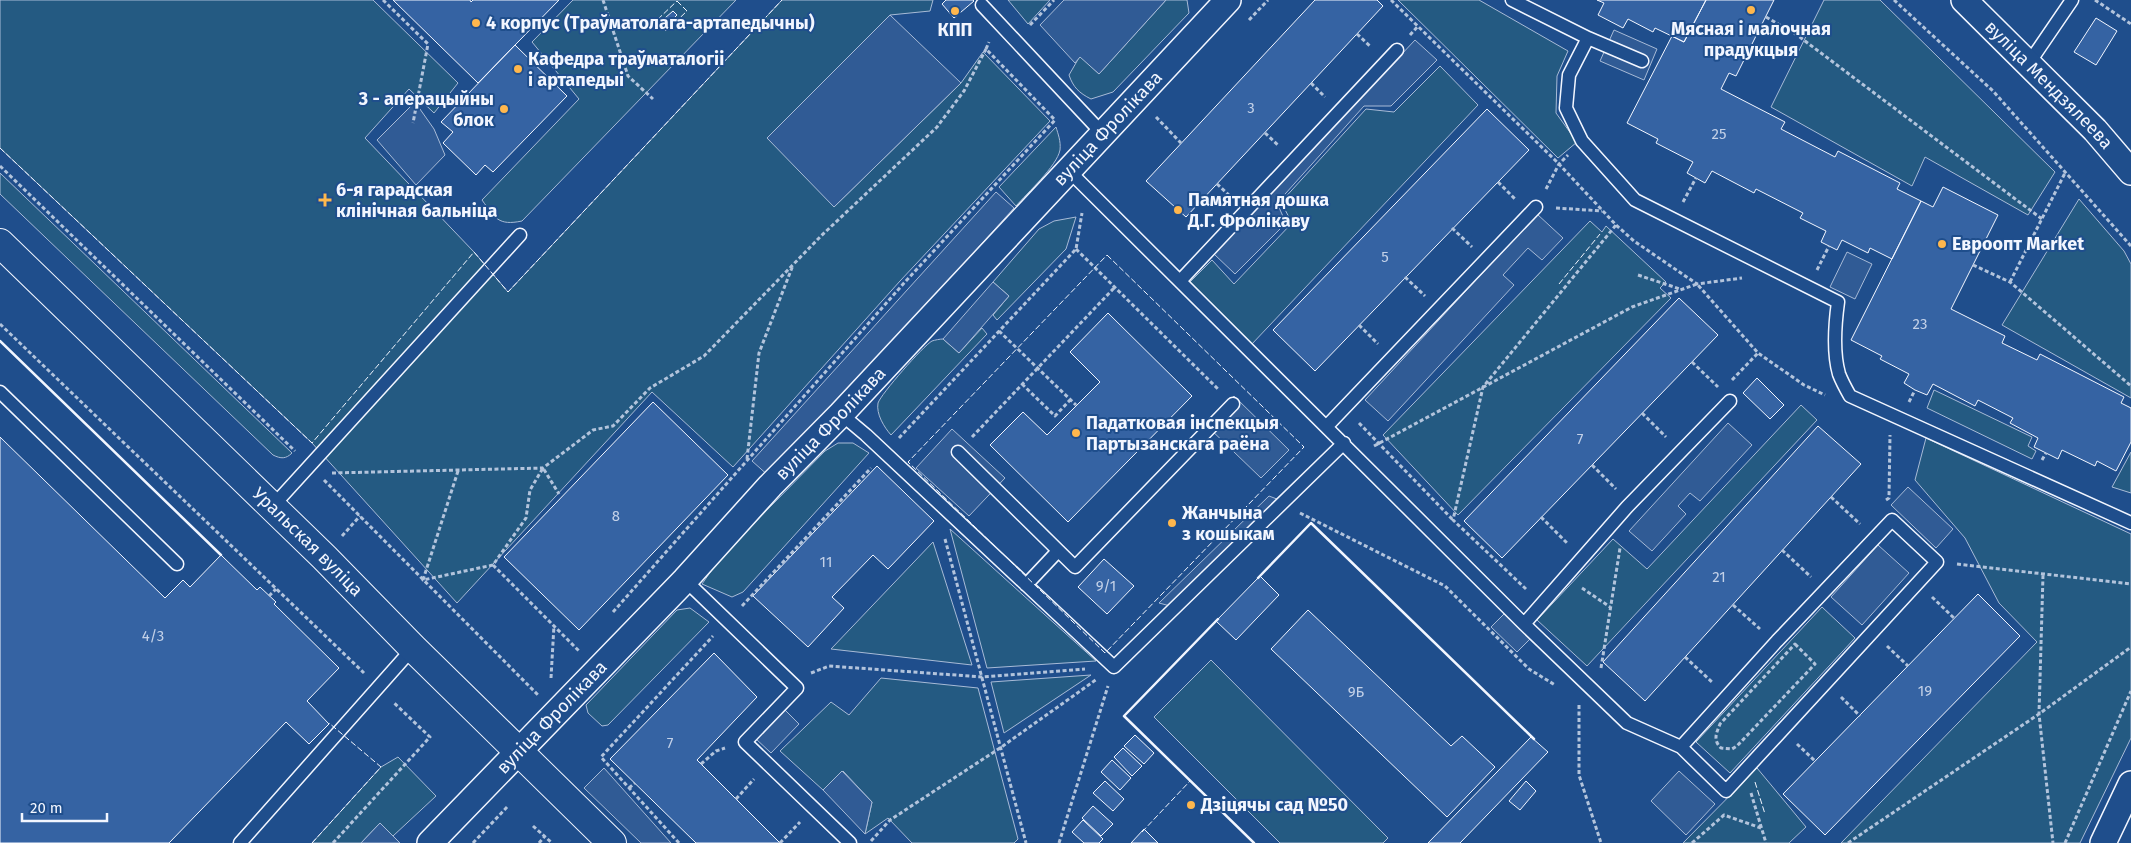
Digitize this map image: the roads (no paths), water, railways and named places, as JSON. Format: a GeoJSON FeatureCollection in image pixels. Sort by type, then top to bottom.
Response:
{"type":"FeatureCollection","features":[{"type":"Feature","properties":{"kind":"street","name":"вуліца Фролікава"},"geometry":{"type":"LineString","coordinates":[[430,843],[685,580],[770,486],[841,414],[1228,0]]}},
{"type":"Feature","properties":{"kind":"street","name":"вуліца Мендзялеева"},"geometry":{"type":"LineString","coordinates":[[1964,0],[2095,130],[2131,172]]}},
{"type":"Feature","properties":{"kind":"street","name":"Уральская вуліца"},"geometry":{"type":"LineString","coordinates":[[0,243],[272,506],[413,648],[612,843]]}},
{"type":"Feature","properties":{"kind":"street"},"geometry":{"type":"LineString","coordinates":[[2104,843],[2131,784]]}},
{"type":"Feature","properties":{"kind":"lane"},"geometry":{"type":"LineString","coordinates":[[1512,0],[1588,38],[1642,61]]}},
{"type":"Feature","properties":{"kind":"lane"},"geometry":{"type":"LineString","coordinates":[[2029,63],[2072,0]]}},
{"type":"Feature","properties":{"kind":"lane"},"geometry":{"type":"LineString","coordinates":[[982,5],[1102,134]]}},
{"type":"Feature","properties":{"kind":"lane"},"geometry":{"type":"LineString","coordinates":[[1588,38],[1570,75],[1566,108],[1582,141],[1634,200],[1838,302],[1836,318],[1839,374],[1850,396],[2131,523]]}},
{"type":"Feature","properties":{"kind":"lane"},"geometry":{"type":"LineString","coordinates":[[1180,281],[1397,50]]}},
{"type":"Feature","properties":{"kind":"lane"},"geometry":{"type":"LineString","coordinates":[[1068,170],[1524,624],[1627,723],[1681,747],[1726,791],[1937,562],[1892,520],[1776,641],[1681,747]]}},
{"type":"Feature","properties":{"kind":"lane"},"geometry":{"type":"LineString","coordinates":[[1327,426],[1536,207]]}},
{"type":"Feature","properties":{"kind":"lane"},"geometry":{"type":"LineString","coordinates":[[272,506],[313,469],[520,235]]}},
{"type":"Feature","properties":{"kind":"lane"},"geometry":{"type":"LineString","coordinates":[[0,392],[177,564]]}},
{"type":"Feature","properties":{"kind":"lane"},"geometry":{"type":"LineString","coordinates":[[1524,624],[1627,507],[1730,401]]}},
{"type":"Feature","properties":{"kind":"lane"},"geometry":{"type":"LineString","coordinates":[[958,452],[1075,567],[1234,404]]}},
{"type":"Feature","properties":{"kind":"lane"},"geometry":{"type":"LineString","coordinates":[[841,414],[1114,667],[1344,443]]}},
{"type":"Feature","properties":{"kind":"lane"},"geometry":{"type":"LineString","coordinates":[[1026,585],[1058,551]]}},
{"type":"Feature","properties":{"kind":"lane"},"geometry":{"type":"LineString","coordinates":[[685,580],[797,688],[745,742],[850,843]]}},
{"type":"Feature","properties":{"kind":"lane"},"geometry":{"type":"LineString","coordinates":[[240,843],[377,686],[413,648]]}},
{"type":"Feature","properties":{"kind":"place","name":"Мясная і малочная прадукцыя"},"geometry":{"type":"Point","coordinates":[1751,10]}},
{"type":"Feature","properties":{"kind":"place","name":"КПП"},"geometry":{"type":"Point","coordinates":[955,11]}},
{"type":"Feature","properties":{"kind":"place","name":"4 корпус (Траўматолага-артапедычны)"},"geometry":{"type":"Point","coordinates":[476,23]}},
{"type":"Feature","properties":{"kind":"place","name":"Кафедра траўматалогіі і артапедыі"},"geometry":{"type":"Point","coordinates":[518,69]}},
{"type":"Feature","properties":{"kind":"place","name":"3 - аперацыйны блок"},"geometry":{"type":"Point","coordinates":[504,109]}},
{"type":"Feature","properties":{"kind":"place","name":"6-я гарадская клінічная бальніца"},"geometry":{"type":"Point","coordinates":[325,200]}},
{"type":"Feature","properties":{"kind":"place","name":"Памятная дошка Д.Г. Фролікаву"},"geometry":{"type":"Point","coordinates":[1178,210]}},
{"type":"Feature","properties":{"kind":"place","name":"Евроопт Market"},"geometry":{"type":"Point","coordinates":[1942,244]}},
{"type":"Feature","properties":{"kind":"place","name":"Падатковая інспекцыя Партызанскага раёна"},"geometry":{"type":"Point","coordinates":[1076,433]}},
{"type":"Feature","properties":{"kind":"place","name":"Жанчына з кошыкам"},"geometry":{"type":"Point","coordinates":[1172,523]}},
{"type":"Feature","properties":{"kind":"place","name":"Дзіцячы сад №50"},"geometry":{"type":"Point","coordinates":[1191,805]}}]}
